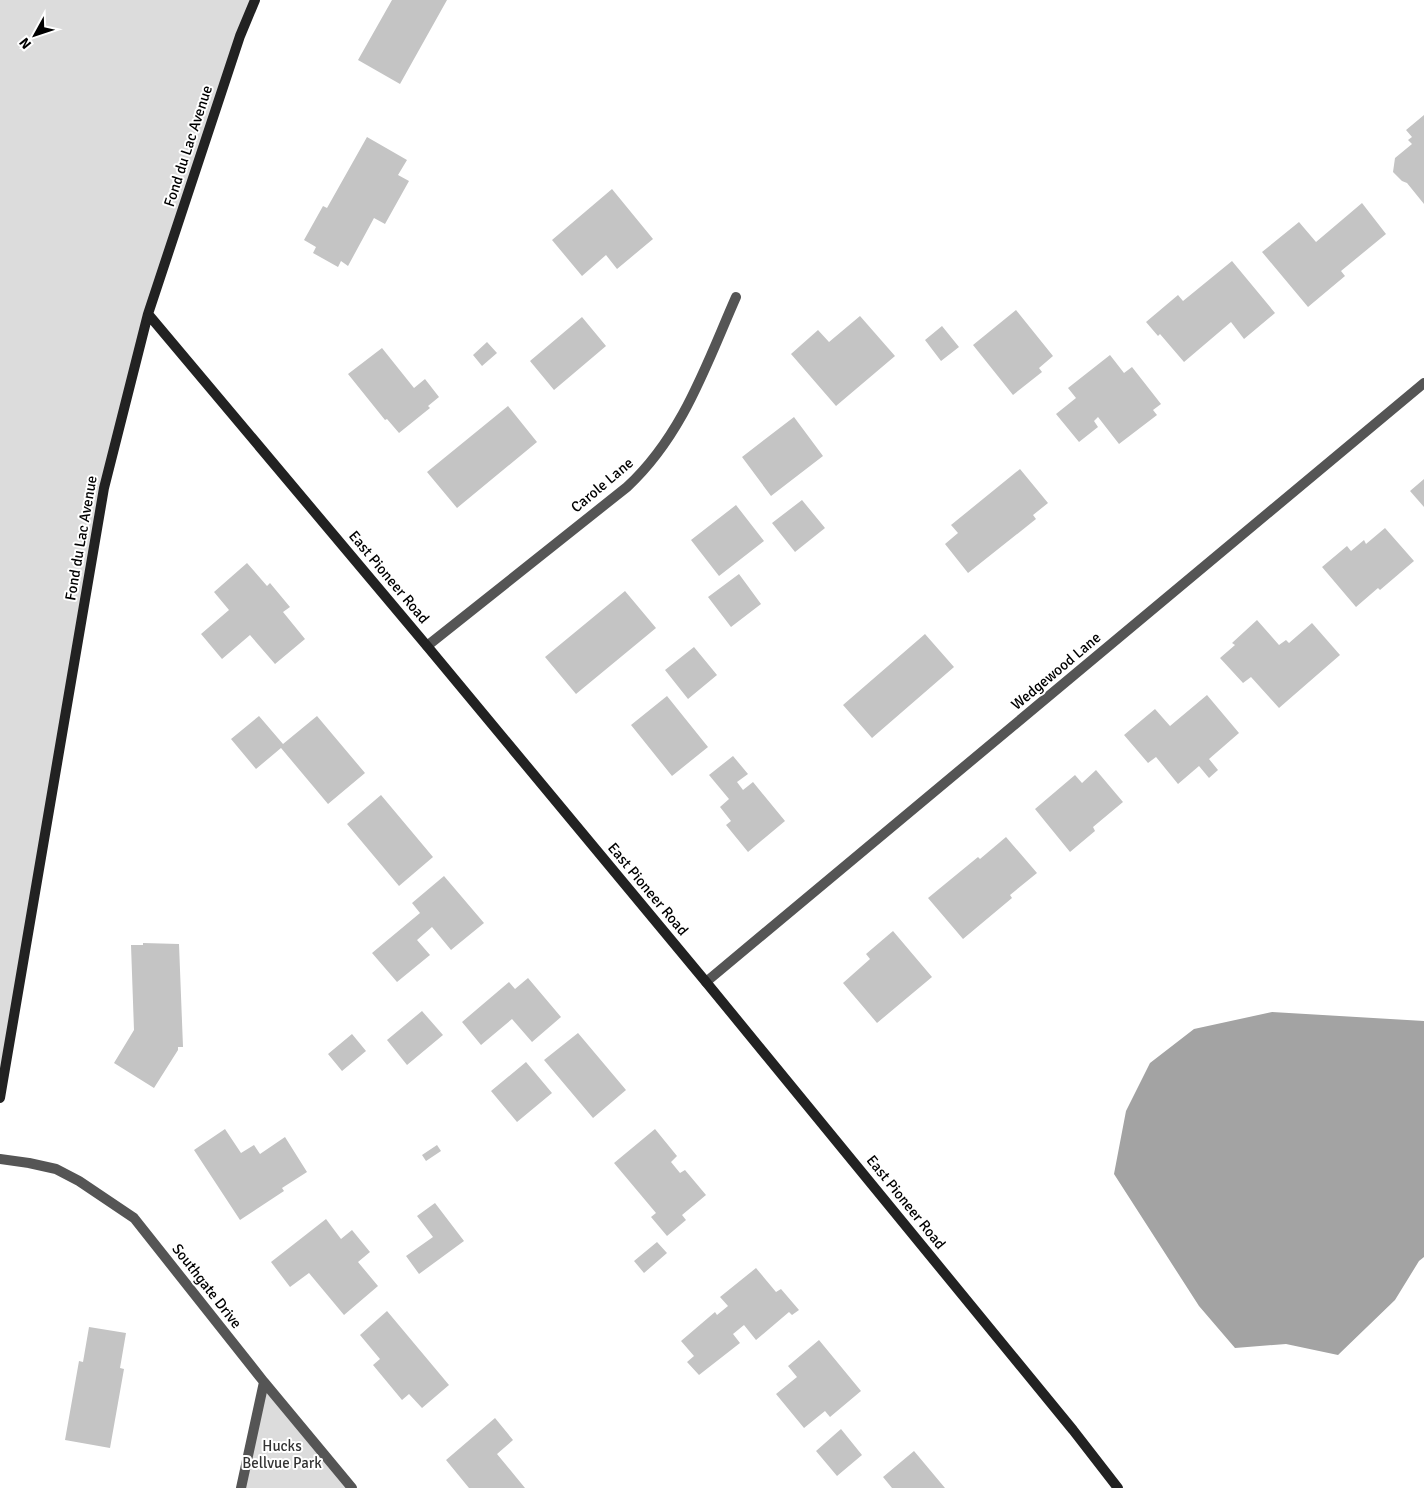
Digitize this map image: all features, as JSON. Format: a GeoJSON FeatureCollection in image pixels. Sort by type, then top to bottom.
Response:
{"type":"FeatureCollection","features":[{"type":"Feature","properties":{"kind":"main road","name":"Fond du Lac Avenue"},"geometry":{"type":"LineString","coordinates":[[0,1098],[104,488],[148,314],[240,36],[256,0]]}},
{"type":"Feature","properties":{"kind":"main road","name":"East Pioneer Road"},"geometry":{"type":"LineString","coordinates":[[148,314],[706,982],[1073,1430],[1118,1488]]}},
{"type":"Feature","properties":{"kind":"street","name":"Carole Lane"},"geometry":{"type":"LineString","coordinates":[[427,646],[627,487],[645,469],[666,443],[683,414],[736,297]]}},
{"type":"Feature","properties":{"kind":"street","name":"Wedgewood Lane"},"geometry":{"type":"LineString","coordinates":[[706,982],[1424,383]]}},
{"type":"Feature","properties":{"kind":"street","name":"Southgate Drive"},"geometry":{"type":"LineString","coordinates":[[0,1159],[56,1169],[79,1181],[134,1218],[264,1382],[352,1488]]}},
{"type":"Feature","properties":{"kind":"street"},"geometry":{"type":"LineString","coordinates":[[241,1488],[264,1382]]}},
{"type":"Feature","properties":{"kind":"green space"},"geometry":{"type":"Polygon","coordinates":[[[0,0],[255,0],[148,314],[104,488],[0,1098],[0,0]]]}},
{"type":"Feature","properties":{"kind":"green space","name":"Hucks Bellvue Park"},"geometry":{"type":"Polygon","coordinates":[[[264,1382],[352,1488],[241,1488],[264,1382]]]}},
{"type":"Feature","properties":{"kind":"shaded area"},"geometry":{"type":"Polygon","coordinates":[[[1272,1012],[1424,1021],[1424,1257],[1419,1261],[1395,1300],[1338,1355],[1286,1344],[1235,1348],[1199,1306],[1114,1174],[1126,1111],[1150,1063],[1194,1029],[1272,1012]]]}},
{"type":"Feature","properties":{"kind":"building"},"geometry":{"type":"Polygon","coordinates":[[[392,0],[447,0],[400,84],[358,60],[392,0]]]}},
{"type":"Feature","properties":{"kind":"building"},"geometry":{"type":"Polygon","coordinates":[[[1424,115],[1424,204],[1407,183],[1402,181],[1393,172],[1395,158],[1412,144],[1408,140],[1412,137],[1406,130],[1424,115]]]}},
{"type":"Feature","properties":{"kind":"building"},"geometry":{"type":"Polygon","coordinates":[[[367,137],[407,160],[398,175],[409,181],[385,224],[374,218],[348,266],[341,261],[338,267],[313,253],[316,247],[304,240],[323,206],[327,208],[367,137]]]}},
{"type":"Feature","properties":{"kind":"building"},"geometry":{"type":"Polygon","coordinates":[[[612,189],[653,239],[617,269],[606,255],[582,276],[552,240],[612,189]]]}},
{"type":"Feature","properties":{"kind":"building"},"geometry":{"type":"Polygon","coordinates":[[[1362,203],[1386,234],[1341,271],[1345,276],[1308,307],[1262,252],[1299,222],[1316,242],[1362,203]]]}},
{"type":"Feature","properties":{"kind":"building"},"geometry":{"type":"Polygon","coordinates":[[[1232,261],[1275,313],[1244,339],[1231,322],[1184,362],[1160,334],[1158,336],[1146,322],[1178,295],[1183,301],[1232,261]]]}},
{"type":"Feature","properties":{"kind":"building"},"geometry":{"type":"Polygon","coordinates":[[[1016,310],[1053,356],[1039,368],[1042,372],[1013,395],[973,345],[1016,310]]]}},
{"type":"Feature","properties":{"kind":"building"},"geometry":{"type":"Polygon","coordinates":[[[860,316],[895,356],[836,406],[791,354],[818,330],[829,342],[860,316]]]}},
{"type":"Feature","properties":{"kind":"building"},"geometry":{"type":"Polygon","coordinates":[[[582,317],[606,346],[554,390],[530,361],[582,317]]]}},
{"type":"Feature","properties":{"kind":"building"},"geometry":{"type":"Polygon","coordinates":[[[942,326],[959,347],[941,361],[925,340],[942,326]]]}},
{"type":"Feature","properties":{"kind":"building"},"geometry":{"type":"Polygon","coordinates":[[[487,342],[497,353],[482,366],[473,355],[487,342]]]}},
{"type":"Feature","properties":{"kind":"building"},"geometry":{"type":"Polygon","coordinates":[[[382,348],[414,388],[425,379],[439,397],[428,406],[430,408],[399,433],[387,419],[385,420],[348,374],[382,348]]]}},
{"type":"Feature","properties":{"kind":"building"},"geometry":{"type":"Polygon","coordinates":[[[1110,355],[1124,373],[1132,367],[1161,404],[1153,410],[1157,415],[1119,444],[1098,417],[1094,421],[1098,427],[1079,442],[1056,414],[1076,398],[1068,388],[1110,355]]]}},
{"type":"Feature","properties":{"kind":"building"},"geometry":{"type":"Polygon","coordinates":[[[508,406],[537,442],[457,508],[427,472],[508,406]]]}},
{"type":"Feature","properties":{"kind":"building"},"geometry":{"type":"Polygon","coordinates":[[[794,417],[823,456],[771,496],[742,457],[794,417]]]}},
{"type":"Feature","properties":{"kind":"building"},"geometry":{"type":"Polygon","coordinates":[[[1020,469],[1048,503],[1033,515],[1036,519],[968,573],[945,544],[958,533],[951,525],[1020,469]]]}},
{"type":"Feature","properties":{"kind":"building"},"geometry":{"type":"Polygon","coordinates":[[[1424,479],[1424,507],[1410,491],[1424,479]]]}},
{"type":"Feature","properties":{"kind":"building"},"geometry":{"type":"Polygon","coordinates":[[[802,500],[825,528],[795,552],[772,523],[802,500]]]}},
{"type":"Feature","properties":{"kind":"building"},"geometry":{"type":"Polygon","coordinates":[[[736,505],[764,541],[719,576],[691,540],[736,505]]]}},
{"type":"Feature","properties":{"kind":"building"},"geometry":{"type":"Polygon","coordinates":[[[1385,528],[1414,561],[1380,590],[1378,588],[1356,607],[1322,567],[1347,546],[1351,551],[1364,540],[1366,544],[1385,528]]]}},
{"type":"Feature","properties":{"kind":"building"},"geometry":{"type":"Polygon","coordinates":[[[247,563],[267,586],[270,583],[290,607],[283,612],[305,639],[275,664],[250,635],[222,659],[201,634],[229,610],[214,592],[247,563]]]}},
{"type":"Feature","properties":{"kind":"building"},"geometry":{"type":"Polygon","coordinates":[[[739,574],[761,604],[731,627],[708,597],[739,574]]]}},
{"type":"Feature","properties":{"kind":"building"},"geometry":{"type":"Polygon","coordinates":[[[625,591],[656,628],[576,694],[545,657],[625,591]]]}},
{"type":"Feature","properties":{"kind":"building"},"geometry":{"type":"Polygon","coordinates":[[[1257,620],[1279,645],[1286,640],[1289,643],[1312,623],[1340,655],[1279,708],[1251,677],[1243,683],[1220,658],[1235,645],[1232,643],[1257,620]]]}},
{"type":"Feature","properties":{"kind":"building"},"geometry":{"type":"Polygon","coordinates":[[[925,634],[954,667],[872,738],[843,705],[925,634]]]}},
{"type":"Feature","properties":{"kind":"building"},"geometry":{"type":"Polygon","coordinates":[[[694,647],[717,675],[688,699],[665,670],[694,647]]]}},
{"type":"Feature","properties":{"kind":"building"},"geometry":{"type":"Polygon","coordinates":[[[1207,695],[1239,733],[1209,759],[1218,770],[1209,778],[1199,766],[1178,784],[1156,757],[1148,763],[1124,735],[1155,709],[1170,726],[1207,695]]]}},
{"type":"Feature","properties":{"kind":"building"},"geometry":{"type":"Polygon","coordinates":[[[667,696],[708,747],[672,776],[631,725],[667,696]]]}},
{"type":"Feature","properties":{"kind":"building"},"geometry":{"type":"Polygon","coordinates":[[[259,716],[283,744],[317,716],[365,773],[328,804],[281,748],[256,769],[231,739],[259,716]]]}},
{"type":"Feature","properties":{"kind":"building"},"geometry":{"type":"Polygon","coordinates":[[[733,756],[748,774],[737,782],[743,790],[753,782],[785,821],[748,852],[726,825],[731,821],[720,807],[729,799],[709,775],[733,756]]]}},
{"type":"Feature","properties":{"kind":"building"},"geometry":{"type":"Polygon","coordinates":[[[1096,770],[1123,802],[1093,827],[1095,831],[1070,852],[1035,809],[1075,775],[1082,783],[1096,770]]]}},
{"type":"Feature","properties":{"kind":"building"},"geometry":{"type":"Polygon","coordinates":[[[381,795],[433,857],[399,886],[347,824],[381,795]]]}},
{"type":"Feature","properties":{"kind":"building"},"geometry":{"type":"Polygon","coordinates":[[[1006,837],[1037,873],[1010,895],[1012,898],[963,939],[928,898],[1006,837]]]}},
{"type":"Feature","properties":{"kind":"building"},"geometry":{"type":"Polygon","coordinates":[[[444,876],[484,923],[451,950],[432,927],[417,940],[430,955],[397,982],[372,953],[420,913],[412,903],[444,876]]]}},
{"type":"Feature","properties":{"kind":"building"},"geometry":{"type":"Polygon","coordinates":[[[893,931],[932,977],[877,1023],[843,983],[870,959],[866,954],[893,931]]]}},
{"type":"Feature","properties":{"kind":"building"},"geometry":{"type":"Polygon","coordinates":[[[143,943],[179,944],[183,1047],[178,1047],[178,1050],[154,1088],[114,1063],[134,1030],[131,945],[143,945],[143,943]]]}},
{"type":"Feature","properties":{"kind":"building"},"geometry":{"type":"Polygon","coordinates":[[[528,978],[561,1017],[532,1042],[512,1019],[481,1045],[462,1022],[509,982],[515,989],[528,978]]]}},
{"type":"Feature","properties":{"kind":"building"},"geometry":{"type":"Polygon","coordinates":[[[422,1011],[443,1035],[407,1065],[387,1040],[422,1011]]]}},
{"type":"Feature","properties":{"kind":"building"},"geometry":{"type":"Polygon","coordinates":[[[578,1033],[626,1090],[593,1118],[544,1060],[578,1033]]]}},
{"type":"Feature","properties":{"kind":"building"},"geometry":{"type":"Polygon","coordinates":[[[352,1034],[366,1051],[342,1071],[328,1054],[352,1034]]]}},
{"type":"Feature","properties":{"kind":"building"},"geometry":{"type":"Polygon","coordinates":[[[526,1062],[552,1093],[517,1122],[491,1091],[526,1062]]]}},
{"type":"Feature","properties":{"kind":"building"},"geometry":{"type":"Polygon","coordinates":[[[225,1129],[241,1153],[254,1145],[260,1154],[285,1137],[307,1172],[282,1188],[284,1191],[240,1220],[194,1150],[225,1129]]]}},
{"type":"Feature","properties":{"kind":"building"},"geometry":{"type":"Polygon","coordinates":[[[655,1129],[677,1156],[671,1162],[680,1173],[685,1170],[706,1195],[682,1215],[686,1220],[667,1236],[651,1217],[656,1213],[614,1163],[655,1129]]]}},
{"type":"Feature","properties":{"kind":"building"},"geometry":{"type":"Polygon","coordinates":[[[437,1145],[441,1151],[426,1161],[422,1155],[437,1145]]]}},
{"type":"Feature","properties":{"kind":"building"},"geometry":{"type":"Polygon","coordinates":[[[435,1203],[464,1241],[419,1274],[406,1256],[433,1237],[417,1216],[435,1203]]]}},
{"type":"Feature","properties":{"kind":"building"},"geometry":{"type":"Polygon","coordinates":[[[326,1219],[341,1239],[352,1230],[370,1252],[358,1262],[378,1286],[344,1315],[309,1273],[290,1287],[271,1262],[326,1219]]]}},
{"type":"Feature","properties":{"kind":"building"},"geometry":{"type":"Polygon","coordinates":[[[657,1242],[667,1253],[644,1273],[634,1261],[657,1242]]]}},
{"type":"Feature","properties":{"kind":"building"},"geometry":{"type":"Polygon","coordinates":[[[756,1268],[776,1292],[781,1289],[799,1310],[792,1315],[789,1312],[756,1340],[744,1325],[733,1334],[740,1343],[699,1375],[687,1362],[694,1356],[681,1341],[715,1312],[717,1315],[728,1306],[720,1297],[756,1268]]]}},
{"type":"Feature","properties":{"kind":"building"},"geometry":{"type":"Polygon","coordinates":[[[387,1311],[449,1385],[422,1408],[409,1394],[402,1400],[373,1365],[380,1359],[360,1335],[387,1311]]]}},
{"type":"Feature","properties":{"kind":"building"},"geometry":{"type":"Polygon","coordinates":[[[89,1327],[126,1333],[120,1368],[124,1369],[110,1448],[65,1440],[79,1361],[83,1362],[89,1327]]]}},
{"type":"Feature","properties":{"kind":"building"},"geometry":{"type":"Polygon","coordinates":[[[819,1340],[861,1391],[830,1417],[825,1411],[804,1428],[776,1394],[797,1377],[788,1366],[819,1340]]]}},
{"type":"Feature","properties":{"kind":"building"},"geometry":{"type":"Polygon","coordinates":[[[495,1418],[513,1440],[497,1454],[525,1488],[469,1488],[446,1460],[495,1418]]]}},
{"type":"Feature","properties":{"kind":"building"},"geometry":{"type":"Polygon","coordinates":[[[841,1429],[862,1455],[837,1476],[816,1451],[841,1429]]]}},
{"type":"Feature","properties":{"kind":"building"},"geometry":{"type":"Polygon","coordinates":[[[914,1451],[945,1488],[892,1488],[883,1477],[914,1451]]]}}]}
